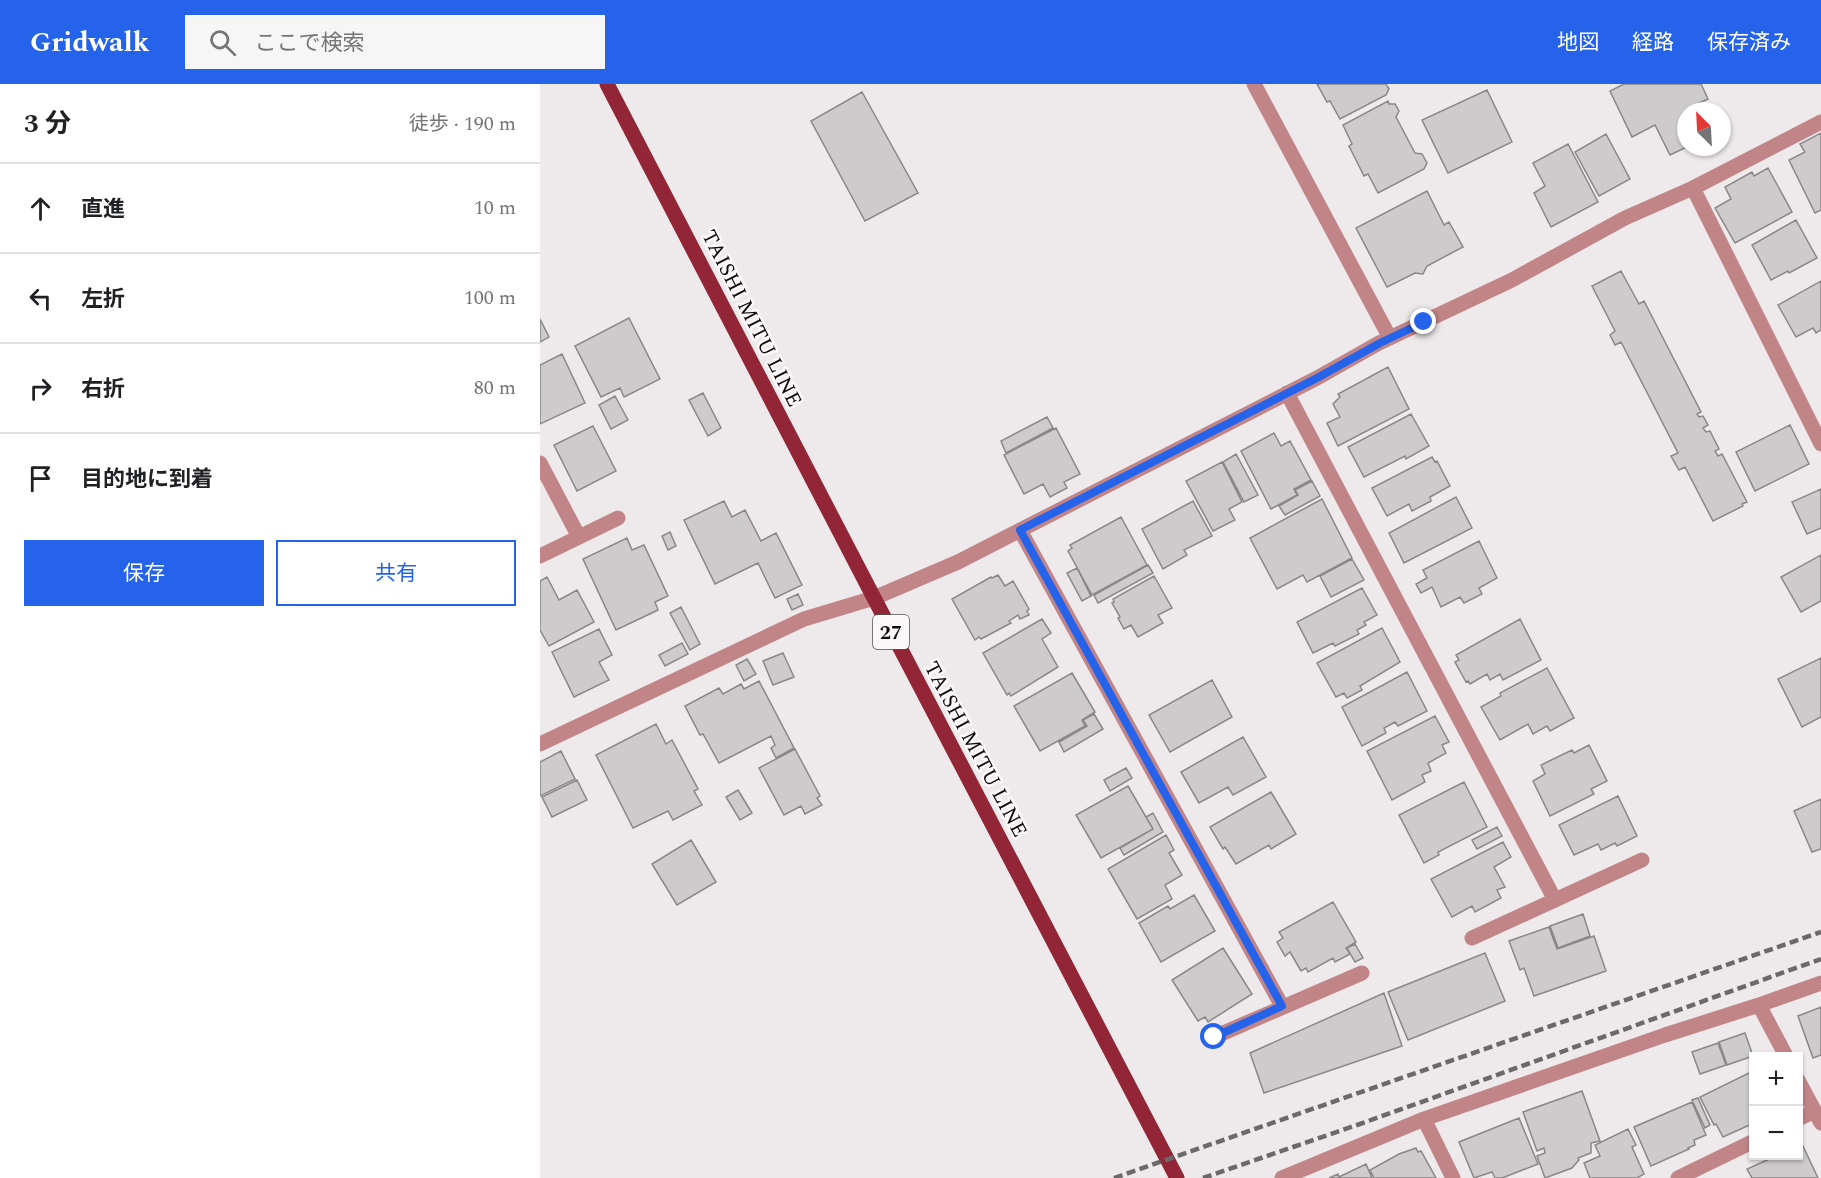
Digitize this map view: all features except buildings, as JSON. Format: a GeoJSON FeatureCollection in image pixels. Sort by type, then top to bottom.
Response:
{"type":"FeatureCollection","features":[{"type":"Feature","properties":{"kind":"main road","name":"TAISHI MITU LINE"},"geometry":{"type":"LineString","coordinates":[[607,84],[1177,1178]]}},
{"type":"Feature","properties":{"kind":"street"},"geometry":{"type":"LineString","coordinates":[[1254,84],[1390,338]]}},
{"type":"Feature","properties":{"kind":"street"},"geometry":{"type":"LineString","coordinates":[[540,744],[804,619],[873,598],[958,562],[1390,338],[1512,280],[1625,218],[1693,188],[1821,122]]}},
{"type":"Feature","properties":{"kind":"street"},"geometry":{"type":"LineString","coordinates":[[1693,188],[1821,444]]}},
{"type":"Feature","properties":{"kind":"street"},"geometry":{"type":"LineString","coordinates":[[1287,393],[1555,900]]}},
{"type":"Feature","properties":{"kind":"street"},"geometry":{"type":"LineString","coordinates":[[540,464],[579,537]]}},
{"type":"Feature","properties":{"kind":"street"},"geometry":{"type":"LineString","coordinates":[[540,556],[618,518]]}},
{"type":"Feature","properties":{"kind":"street"},"geometry":{"type":"LineString","coordinates":[[1020,530],[1282,1006]]}},
{"type":"Feature","properties":{"kind":"street"},"geometry":{"type":"LineString","coordinates":[[1472,938],[1642,860]]}},
{"type":"Feature","properties":{"kind":"street"},"geometry":{"type":"LineString","coordinates":[[1214,1037],[1362,973]]}},
{"type":"Feature","properties":{"kind":"street"},"geometry":{"type":"LineString","coordinates":[[1282,1178],[1424,1119],[1821,982]]}},
{"type":"Feature","properties":{"kind":"street"},"geometry":{"type":"LineString","coordinates":[[1759,1005],[1784,1052]]}},
{"type":"Feature","properties":{"kind":"street"},"geometry":{"type":"LineString","coordinates":[[1803,1089],[1818,1117],[1803,1118]]}},
{"type":"Feature","properties":{"kind":"street"},"geometry":{"type":"LineString","coordinates":[[1424,1119],[1453,1178]]}},
{"type":"Feature","properties":{"kind":"street"},"geometry":{"type":"LineString","coordinates":[[1678,1178],[1749,1143]]}},
{"type":"Feature","properties":{"kind":"railway"},"geometry":{"type":"LineString","coordinates":[[1114,1178],[1821,932]]}},
{"type":"Feature","properties":{"kind":"railway"},"geometry":{"type":"LineString","coordinates":[[1203,1178],[1821,959]]}},
{"type":"Feature","properties":{"kind":"route"},"geometry":{"type":"LineString","coordinates":[[1214,1037],[1282,1006],[1020,530],[1424,322]]}}]}
